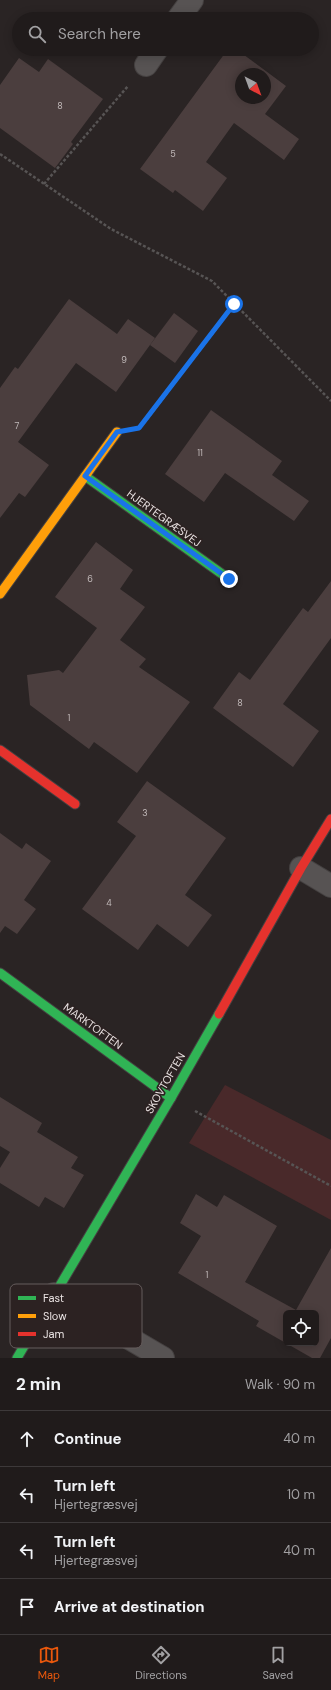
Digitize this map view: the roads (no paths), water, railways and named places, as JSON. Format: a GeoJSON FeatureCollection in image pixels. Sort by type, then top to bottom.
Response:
{"type":"FeatureCollection","features":[{"type":"Feature","properties":{"kind":"street"},"geometry":{"type":"LineString","coordinates":[[183,12],[192,0]]}},
{"type":"Feature","properties":{"kind":"street"},"geometry":{"type":"LineString","coordinates":[[0,594],[117,432]]}},
{"type":"Feature","properties":{"kind":"street","name":"HJERTEGRÆSVEJ"},"geometry":{"type":"LineString","coordinates":[[85,476],[229,579]]}},
{"type":"Feature","properties":{"kind":"street"},"geometry":{"type":"LineString","coordinates":[[0,750],[75,804]]}},
{"type":"Feature","properties":{"kind":"street","name":"SKOVTOFTEN"},"geometry":{"type":"LineString","coordinates":[[60,1284],[172,1098],[301,868],[331,819]]}},
{"type":"Feature","properties":{"kind":"street"},"geometry":{"type":"LineString","coordinates":[[301,868],[331,886]]}},
{"type":"Feature","properties":{"kind":"street","name":"MARKTOFTEN"},"geometry":{"type":"LineString","coordinates":[[0,973],[172,1098]]}},
{"type":"Feature","properties":{"kind":"street"},"geometry":{"type":"LineString","coordinates":[[142,1346],[163,1358]]}},
{"type":"Feature","properties":{"kind":"street","name":"SKOVTOFTEN"},"geometry":{"type":"LineString","coordinates":[[17,1358],[23,1348]]}}]}
